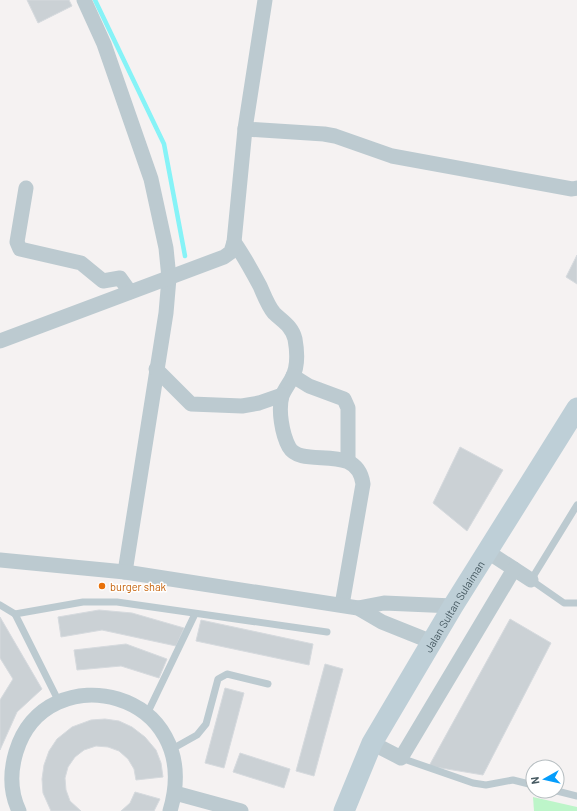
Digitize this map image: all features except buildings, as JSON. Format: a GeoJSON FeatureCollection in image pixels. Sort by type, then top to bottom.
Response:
{"type":"FeatureCollection","features":[{"type":"Feature","properties":{"kind":"street"},"geometry":{"type":"LineString","coordinates":[[84,0],[104,44],[151,179],[166,248],[169,278],[166,313],[125,572]]}},
{"type":"Feature","properties":{"kind":"street"},"geometry":{"type":"LineString","coordinates":[[0,341],[224,257],[231,252],[234,242],[246,129],[265,0]]}},
{"type":"Feature","properties":{"kind":"street"},"geometry":{"type":"LineString","coordinates":[[246,129],[324,134],[335,136],[398,158],[572,189],[577,188]]}},
{"type":"Feature","properties":{"kind":"street"},"geometry":{"type":"LineString","coordinates":[[26,188],[16,242],[20,249],[81,262],[103,281],[120,278],[130,292]]}},
{"type":"Feature","properties":{"kind":"street"},"geometry":{"type":"LineString","coordinates":[[234,242],[246,259],[274,313],[288,324],[295,338],[296,368],[282,395],[280,406],[285,439],[290,449],[303,456],[348,460],[361,473],[363,484],[342,605]]}},
{"type":"Feature","properties":{"kind":"street"},"geometry":{"type":"LineString","coordinates":[[156,369],[191,404],[242,406],[259,403],[282,395]]}},
{"type":"Feature","properties":{"kind":"street"},"geometry":{"type":"LineString","coordinates":[[293,376],[309,386],[344,399],[348,408],[348,460]]}},
{"type":"Feature","properties":{"kind":"street","name":"Jalan Sultan Sulaiman"},"geometry":{"type":"LineString","coordinates":[[344,811],[372,743],[453,606],[577,408]]}},
{"type":"Feature","properties":{"kind":"street"},"geometry":{"type":"LineString","coordinates":[[488,552],[531,580]]}},
{"type":"Feature","properties":{"kind":"street"},"geometry":{"type":"LineString","coordinates":[[0,560],[125,572],[358,608],[382,622],[432,642]]}},
{"type":"Feature","properties":{"kind":"street"},"geometry":{"type":"LineString","coordinates":[[372,743],[401,758],[514,569]]}},
{"type":"Feature","properties":{"kind":"street"},"geometry":{"type":"LineString","coordinates":[[358,608],[384,603],[453,606]]}},
{"type":"Feature","properties":{"kind":"street"},"geometry":{"type":"LineString","coordinates":[[19,811],[15,802],[11,782],[12,762],[18,743],[33,722],[43,712],[59,702],[82,695],[105,695],[127,701],[147,714],[157,724],[172,749],[176,771],[175,793],[170,811]]}},
{"type":"Feature","properties":{"kind":"street"},"geometry":{"type":"LineString","coordinates":[[175,793],[241,811]]}},
{"type":"Feature","properties":{"kind":"lane"},"geometry":{"type":"LineString","coordinates":[[577,505],[531,580],[564,603],[577,603]]}},
{"type":"Feature","properties":{"kind":"lane"},"geometry":{"type":"LineString","coordinates":[[15,614],[83,602],[117,602],[327,632]]}},
{"type":"Feature","properties":{"kind":"lane"},"geometry":{"type":"LineString","coordinates":[[0,605],[15,614],[59,702]]}},
{"type":"Feature","properties":{"kind":"lane"},"geometry":{"type":"LineString","coordinates":[[147,714],[195,614]]}},
{"type":"Feature","properties":{"kind":"lane"},"geometry":{"type":"LineString","coordinates":[[172,749],[197,736],[206,724],[218,679],[222,675],[227,674],[268,684]]}},
{"type":"Feature","properties":{"kind":"lane"},"geometry":{"type":"LineString","coordinates":[[401,758],[473,783],[486,785],[513,780],[525,783]]}},
{"type":"Feature","properties":{"kind":"lane"},"geometry":{"type":"LineString","coordinates":[[565,793],[577,796]]}},
{"type":"Feature","properties":{"kind":"green space"},"geometry":{"type":"Polygon","coordinates":[[[533,799],[542,799],[577,807],[577,811],[534,811],[533,799]]]}},
{"type":"Feature","properties":{"kind":"waterway"},"geometry":{"type":"LineString","coordinates":[[95,0],[164,144],[185,256]]}},
{"type":"Feature","properties":{"kind":"place","name":"burger shak"},"geometry":{"type":"Point","coordinates":[102,586]}}]}
